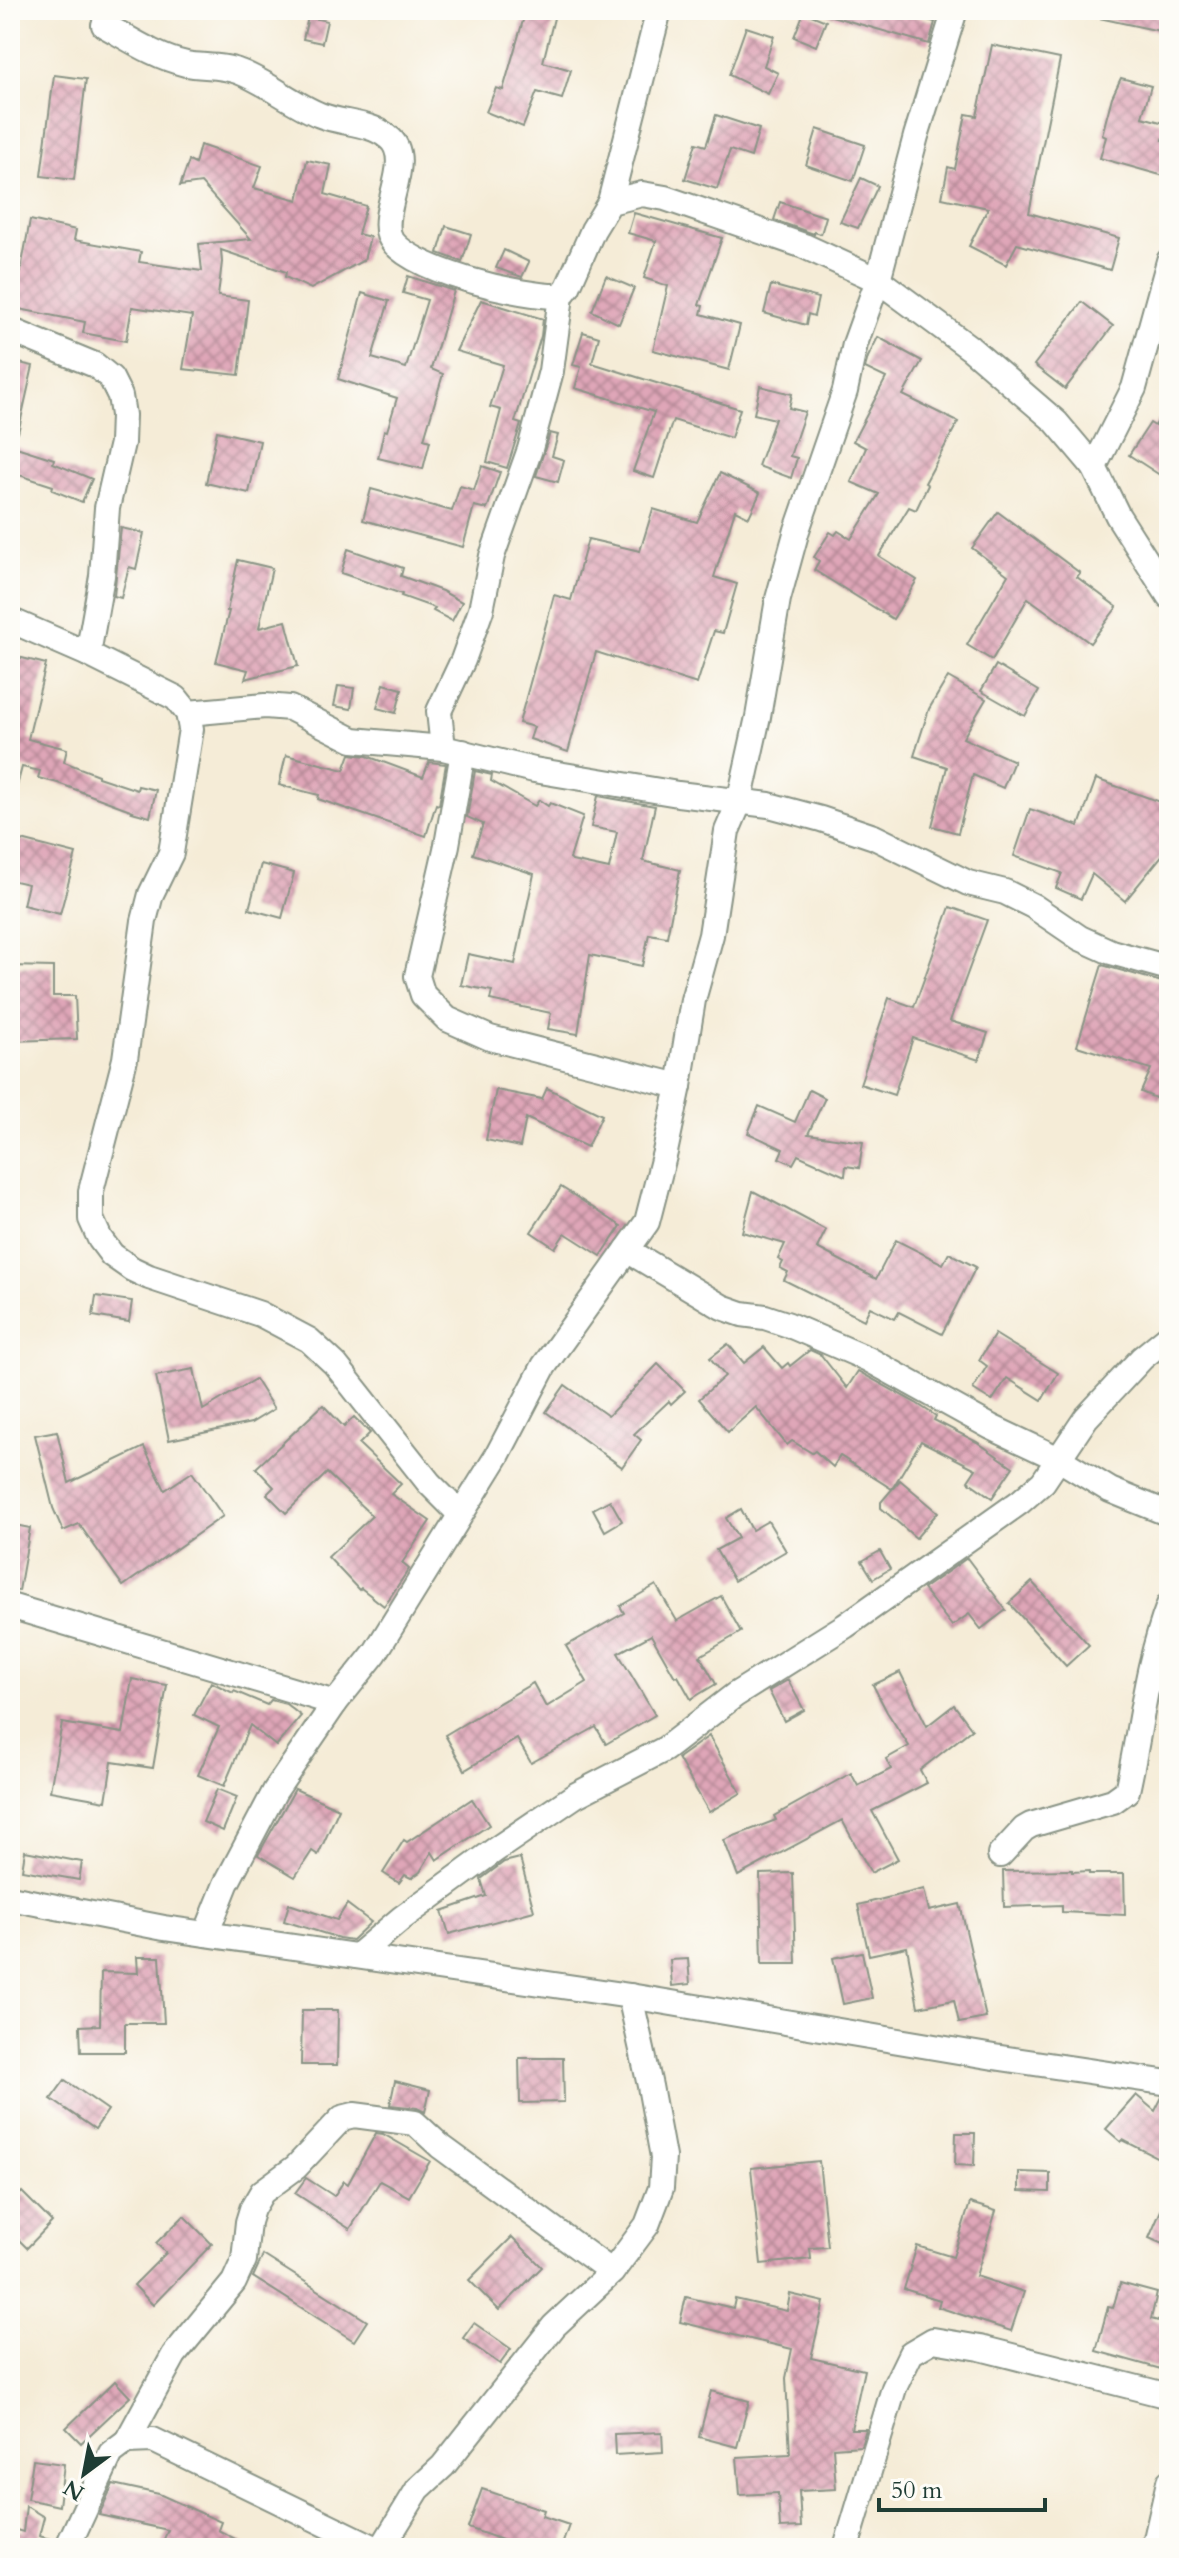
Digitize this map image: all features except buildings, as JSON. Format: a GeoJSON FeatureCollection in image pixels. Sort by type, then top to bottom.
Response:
{"type":"FeatureCollection","features":[{"type":"Feature","properties":{"kind":"street"},"geometry":{"type":"LineString","coordinates":[[659,10],[610,202],[561,296],[551,371],[530,449],[492,556],[481,610],[463,660],[439,711],[453,750],[447,845],[417,976],[423,995],[447,1019],[490,1038],[679,1086]]}},
{"type":"Feature","properties":{"kind":"street"},"geometry":{"type":"LineString","coordinates":[[206,1934],[226,1884],[275,1791],[335,1703],[375,1653],[497,1456],[544,1366],[647,1222],[679,1086],[693,1000],[711,935],[727,831],[739,803],[785,571],[845,391],[855,344],[878,280],[916,136],[955,10]]}},
{"type":"Feature","properties":{"kind":"street"},"geometry":{"type":"LineString","coordinates":[[104,25],[154,54],[186,64],[236,70],[316,113],[338,121],[374,127],[392,140],[398,158],[397,179],[388,217],[389,235],[396,247],[420,262],[497,289],[561,296]]}},
{"type":"Feature","properties":{"kind":"street"},"geometry":{"type":"LineString","coordinates":[[610,202],[642,194],[665,198],[804,246],[878,280],[999,372],[1056,422],[1094,467],[1118,516],[1169,596]]}},
{"type":"Feature","properties":{"kind":"street"},"geometry":{"type":"LineString","coordinates":[[1094,467],[1134,388],[1169,261]]}},
{"type":"Feature","properties":{"kind":"street"},"geometry":{"type":"LineString","coordinates":[[10,330],[95,365],[111,378],[120,396],[122,443],[107,508],[102,576],[88,654]]}},
{"type":"Feature","properties":{"kind":"street"},"geometry":{"type":"LineString","coordinates":[[10,620],[176,698],[188,713],[191,729],[171,853],[151,894],[144,921],[125,1059],[91,1191],[91,1219],[100,1239],[112,1255],[132,1269],[260,1314],[309,1340],[335,1364],[429,1483],[460,1514]]}},
{"type":"Feature","properties":{"kind":"street"},"geometry":{"type":"LineString","coordinates":[[188,713],[265,706],[290,708],[353,740],[453,750],[534,770],[739,803],[769,805],[874,837],[968,883],[1005,892],[1033,906],[1080,938],[1111,952],[1169,968]]}},
{"type":"Feature","properties":{"kind":"street"},"geometry":{"type":"LineString","coordinates":[[627,1250],[722,1307],[789,1325],[868,1359],[991,1427],[1059,1459],[1110,1490],[1169,1514]]}},
{"type":"Feature","properties":{"kind":"street"},"geometry":{"type":"LineString","coordinates":[[357,1956],[402,1918],[495,1850],[576,1795],[665,1749],[735,1695],[845,1626],[1020,1502],[1043,1482],[1086,1418],[1142,1358],[1169,1336]]}},
{"type":"Feature","properties":{"kind":"street"},"geometry":{"type":"LineString","coordinates":[[1000,1855],[1031,1825],[1113,1801],[1127,1791],[1146,1690],[1169,1605]]}},
{"type":"Feature","properties":{"kind":"street"},"geometry":{"type":"LineString","coordinates":[[10,1606],[335,1703]]}},
{"type":"Feature","properties":{"kind":"street"},"geometry":{"type":"LineString","coordinates":[[10,1898],[206,1934],[630,1996],[1169,2083]]}},
{"type":"Feature","properties":{"kind":"street"},"geometry":{"type":"LineString","coordinates":[[382,2548],[418,2489],[443,2466],[554,2326],[612,2272],[647,2225],[661,2188],[663,2157],[630,1996]]}},
{"type":"Feature","properties":{"kind":"street"},"geometry":{"type":"LineString","coordinates":[[67,2548],[111,2453],[127,2441],[174,2355],[234,2282],[244,2260],[252,2209],[262,2192],[296,2167],[342,2118],[354,2115],[415,2123],[440,2146],[612,2272]]}},
{"type":"Feature","properties":{"kind":"street"},"geometry":{"type":"LineString","coordinates":[[846,2548],[894,2388],[911,2353],[933,2340],[980,2348],[1169,2396]]}},
{"type":"Feature","properties":{"kind":"street"},"geometry":{"type":"LineString","coordinates":[[127,2441],[153,2440],[375,2548]]}},
{"type":"Feature","properties":{"kind":"street"},"geometry":{"type":"LineString","coordinates":[[1154,2548],[1169,2482]]}}]}
